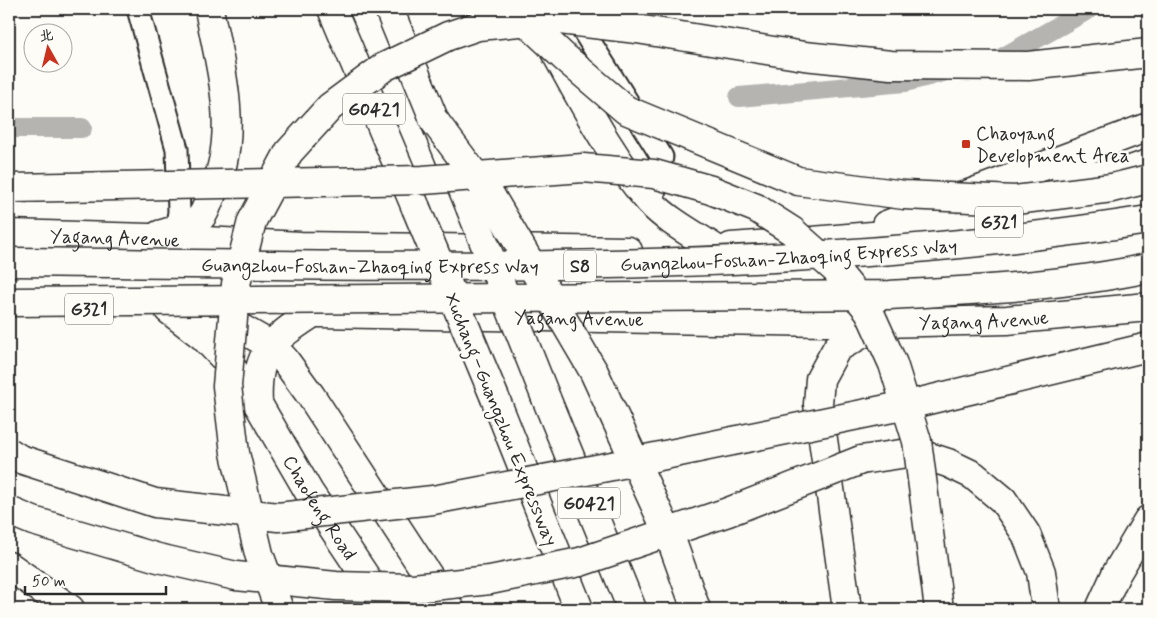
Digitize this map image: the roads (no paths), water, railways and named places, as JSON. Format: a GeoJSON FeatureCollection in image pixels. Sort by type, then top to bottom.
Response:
{"type":"FeatureCollection","features":[{"type":"Feature","properties":{"kind":"main road"},"geometry":{"type":"LineString","coordinates":[[149,238],[176,230],[201,218],[220,179],[227,142],[227,104],[209,9]]}},
{"type":"Feature","properties":{"kind":"main road","name":"Xuchang–Guangzhou Expressway"},"geometry":{"type":"LineString","coordinates":[[332,9],[495,398],[579,609]]}},
{"type":"Feature","properties":{"kind":"main road","name":"G0421"},"geometry":{"type":"LineString","coordinates":[[389,9],[632,609]]}},
{"type":"Feature","properties":{"kind":"main road"},"geometry":{"type":"LineString","coordinates":[[513,9],[564,57],[626,110],[798,181],[904,195],[1016,200],[1112,188],[1148,198]]}},
{"type":"Feature","properties":{"kind":"main road"},"geometry":{"type":"LineString","coordinates":[[531,9],[601,135],[652,203],[674,222],[714,248]]}},
{"type":"Feature","properties":{"kind":"main road"},"geometry":{"type":"LineString","coordinates":[[278,609],[259,554],[235,453],[227,386],[236,284],[252,221],[289,152],[330,107],[384,68],[448,36],[478,26],[551,19],[637,29],[804,56],[891,65],[1028,66],[1148,53]]}},
{"type":"Feature","properties":{"kind":"main road"},"geometry":{"type":"LineString","coordinates":[[434,119],[492,198],[594,372],[672,542],[696,609]]}},
{"type":"Feature","properties":{"kind":"main road"},"geometry":{"type":"LineString","coordinates":[[849,238],[1148,128]]}},
{"type":"Feature","properties":{"kind":"main road"},"geometry":{"type":"LineString","coordinates":[[978,192],[1099,176],[1148,164]]}},
{"type":"Feature","properties":{"kind":"main road"},"geometry":{"type":"LineString","coordinates":[[9,188],[423,180],[583,168],[654,174],[711,190],[756,208],[792,232],[836,269],[868,311],[893,364],[917,441],[938,609]]}},
{"type":"Feature","properties":{"kind":"main road","name":"Yagang Avenue"},"geometry":{"type":"LineString","coordinates":[[9,234],[328,246],[627,251],[714,248],[968,227],[1148,198]]}},
{"type":"Feature","properties":{"kind":"main road","name":"Guangzhou-Foshan-Zhaoqing Express Way"},"geometry":{"type":"LineString","coordinates":[[9,262],[555,266],[709,262],[966,245],[1148,198]]}},
{"type":"Feature","properties":{"kind":"main road","name":"Guangzhou-Foshan-Zhaoqing Express Way"},"geometry":{"type":"LineString","coordinates":[[9,302],[890,295],[1034,285],[1086,279],[1148,268]]}},
{"type":"Feature","properties":{"kind":"main road","name":"Yagang Avenue"},"geometry":{"type":"LineString","coordinates":[[9,308],[881,323],[1006,320],[1148,308]]}},
{"type":"Feature","properties":{"kind":"main road"},"geometry":{"type":"LineString","coordinates":[[181,310],[242,329],[270,345],[284,359],[312,396],[450,609]]}},
{"type":"Feature","properties":{"kind":"main road","name":"Chaofeng Road"},"geometry":{"type":"LineString","coordinates":[[181,310],[226,360],[258,404],[308,492],[387,609]]}},
{"type":"Feature","properties":{"kind":"main road"},"geometry":{"type":"LineString","coordinates":[[258,404],[257,384],[260,366],[270,345],[287,330],[313,313]]}},
{"type":"Feature","properties":{"kind":"main road"},"geometry":{"type":"LineString","coordinates":[[847,609],[818,404],[820,379],[837,348],[881,323]]}},
{"type":"Feature","properties":{"kind":"main road"},"geometry":{"type":"LineString","coordinates":[[9,452],[20,459],[155,503],[278,517],[433,500],[612,466],[916,403],[1148,347]]}},
{"type":"Feature","properties":{"kind":"main road"},"geometry":{"type":"LineString","coordinates":[[9,511],[33,521],[158,558],[236,576],[336,586],[413,588],[490,580],[580,562],[728,512],[862,460],[914,452],[948,463],[974,475],[1003,500],[1026,534],[1042,572],[1046,609]]}},
{"type":"Feature","properties":{"kind":"main road"},"geometry":{"type":"LineString","coordinates":[[1100,609],[1116,574],[1148,520]]}},
{"type":"Feature","properties":{"kind":"main road"},"geometry":{"type":"LineString","coordinates":[[9,566],[70,609]]}},
{"type":"Feature","properties":{"kind":"street"},"geometry":{"type":"LineString","coordinates":[[138,9],[177,149],[179,212],[176,230]]}},
{"type":"Feature","properties":{"kind":"street"},"geometry":{"type":"LineString","coordinates":[[569,9],[662,157],[652,203]]}},
{"type":"Feature","properties":{"kind":"waterway"},"geometry":{"type":"LineString","coordinates":[[988,62],[1002,58],[1089,9]]}},
{"type":"Feature","properties":{"kind":"waterway"},"geometry":{"type":"LineString","coordinates":[[739,97],[905,82],[943,72]]}},
{"type":"Feature","properties":{"kind":"waterway"},"geometry":{"type":"LineString","coordinates":[[9,128],[82,128]]}},
{"type":"Feature","properties":{"kind":"place","name":"Chaoyang Development Area"},"geometry":{"type":"Point","coordinates":[966,144]}}]}
